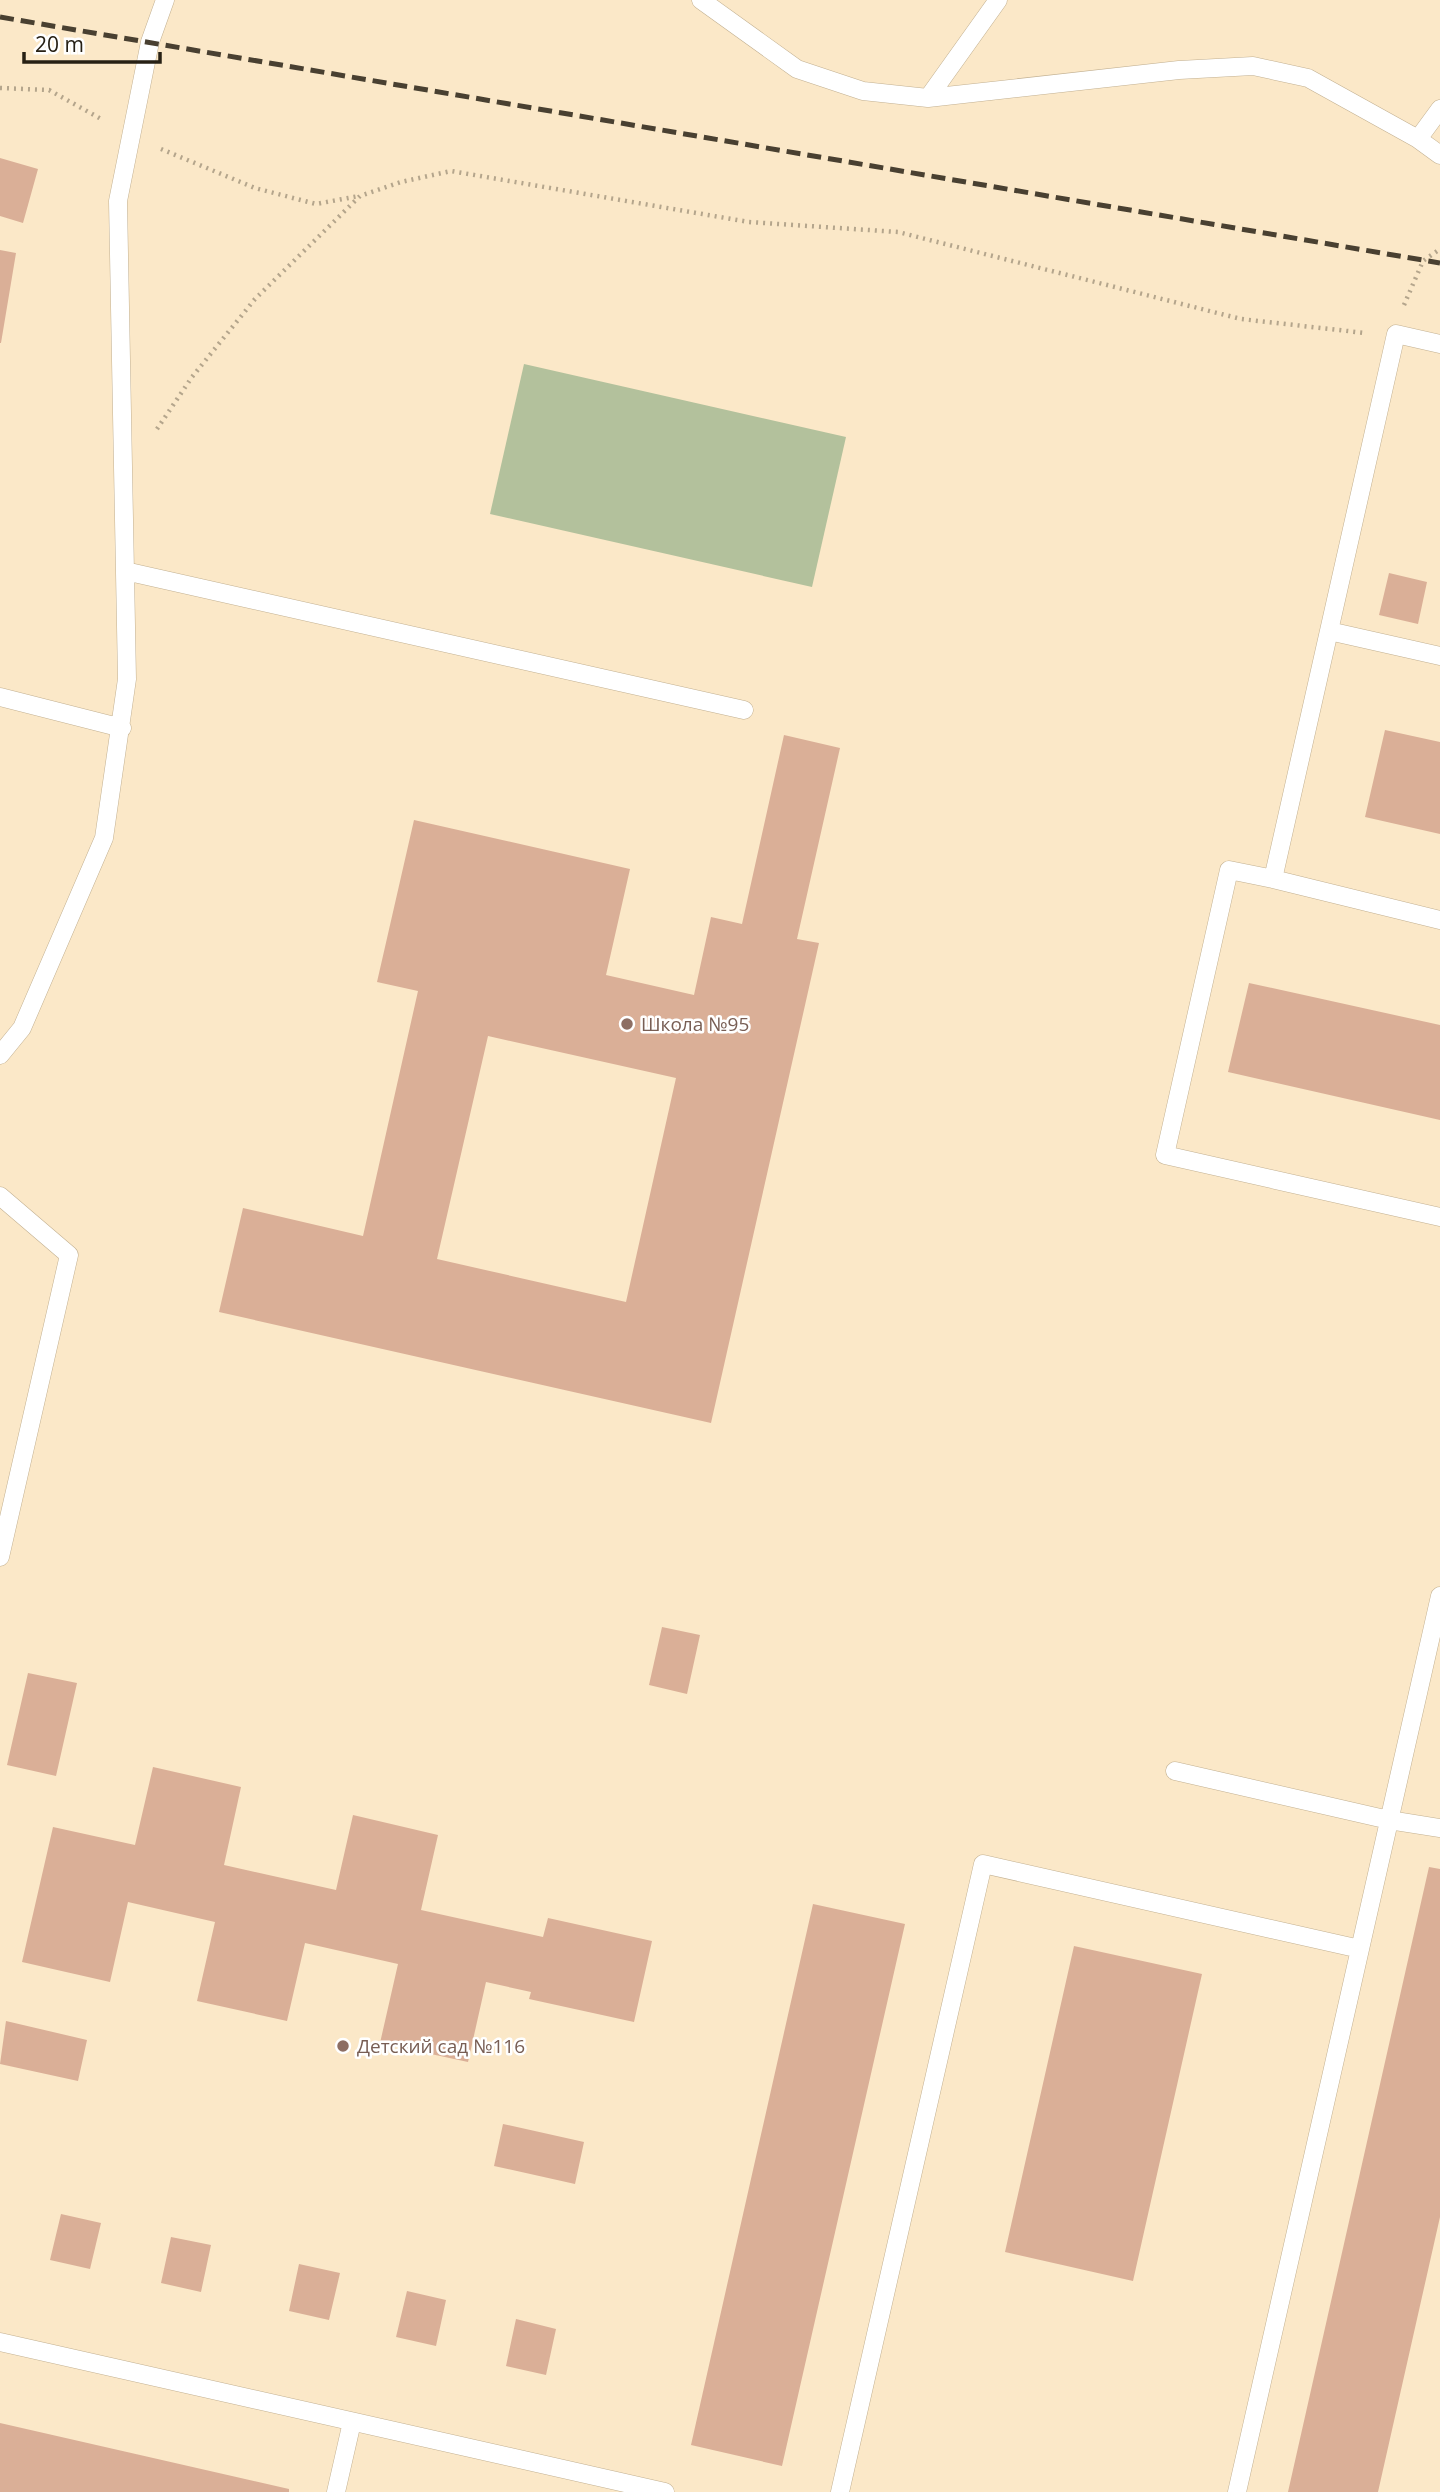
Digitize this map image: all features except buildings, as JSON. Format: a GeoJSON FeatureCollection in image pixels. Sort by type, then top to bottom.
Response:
{"type":"FeatureCollection","features":[{"type":"Feature","properties":{"kind":"lane"},"geometry":{"type":"LineString","coordinates":[[0,1055],[22,1028],[104,838],[122,728],[127,679],[118,201],[150,42],[165,0]]}},
{"type":"Feature","properties":{"kind":"lane"},"geometry":{"type":"LineString","coordinates":[[701,0],[797,69],[863,91],[928,98],[1179,70],[1254,66],[1308,78],[1418,139],[1440,155]]}},
{"type":"Feature","properties":{"kind":"lane"},"geometry":{"type":"LineString","coordinates":[[928,98],[998,0]]}},
{"type":"Feature","properties":{"kind":"lane"},"geometry":{"type":"LineString","coordinates":[[1418,139],[1440,109]]}},
{"type":"Feature","properties":{"kind":"lane"},"geometry":{"type":"LineString","coordinates":[[1273,879],[1396,334],[1440,344]]}},
{"type":"Feature","properties":{"kind":"lane"},"geometry":{"type":"LineString","coordinates":[[125,571],[744,710]]}},
{"type":"Feature","properties":{"kind":"lane"},"geometry":{"type":"LineString","coordinates":[[1329,631],[1440,656]]}},
{"type":"Feature","properties":{"kind":"lane"},"geometry":{"type":"LineString","coordinates":[[0,697],[122,728]]}},
{"type":"Feature","properties":{"kind":"lane"},"geometry":{"type":"LineString","coordinates":[[1440,920],[1229,870],[1165,1155],[1440,1217]]}},
{"type":"Feature","properties":{"kind":"lane"},"geometry":{"type":"LineString","coordinates":[[0,1196],[69,1255],[0,1557]]}},
{"type":"Feature","properties":{"kind":"lane"},"geometry":{"type":"LineString","coordinates":[[1237,2492],[1440,1596]]}},
{"type":"Feature","properties":{"kind":"lane"},"geometry":{"type":"LineString","coordinates":[[1175,1771],[1389,1820],[1440,1828]]}},
{"type":"Feature","properties":{"kind":"lane"},"geometry":{"type":"LineString","coordinates":[[840,2492],[983,1864],[1360,1949]]}},
{"type":"Feature","properties":{"kind":"lane"},"geometry":{"type":"LineString","coordinates":[[0,2342],[665,2492]]}},
{"type":"Feature","properties":{"kind":"lane"},"geometry":{"type":"LineString","coordinates":[[336,2492],[352,2422]]}},
{"type":"Feature","properties":{"kind":"path"},"geometry":{"type":"LineString","coordinates":[[0,88],[49,90],[131,136],[255,188],[316,204],[360,196],[401,182],[451,171],[749,222],[898,232],[1241,319],[1338,332],[1396,334],[1408,292],[1423,261],[1440,249]]}},
{"type":"Feature","properties":{"kind":"path"},"geometry":{"type":"LineString","coordinates":[[151,437],[192,377],[255,299],[360,196]]}},
{"type":"Feature","properties":{"kind":"green space"},"geometry":{"type":"Polygon","coordinates":[[[524,364],[846,437],[812,587],[490,514],[524,364]]]}},
{"type":"Feature","properties":{"kind":"railway"},"geometry":{"type":"LineString","coordinates":[[0,17],[1440,263]]}},
{"type":"Feature","properties":{"kind":"place","name":"Школа №95"},"geometry":{"type":"Point","coordinates":[627,1024]}},
{"type":"Feature","properties":{"kind":"place","name":"Детский сад №116"},"geometry":{"type":"Point","coordinates":[343,2046]}}]}
